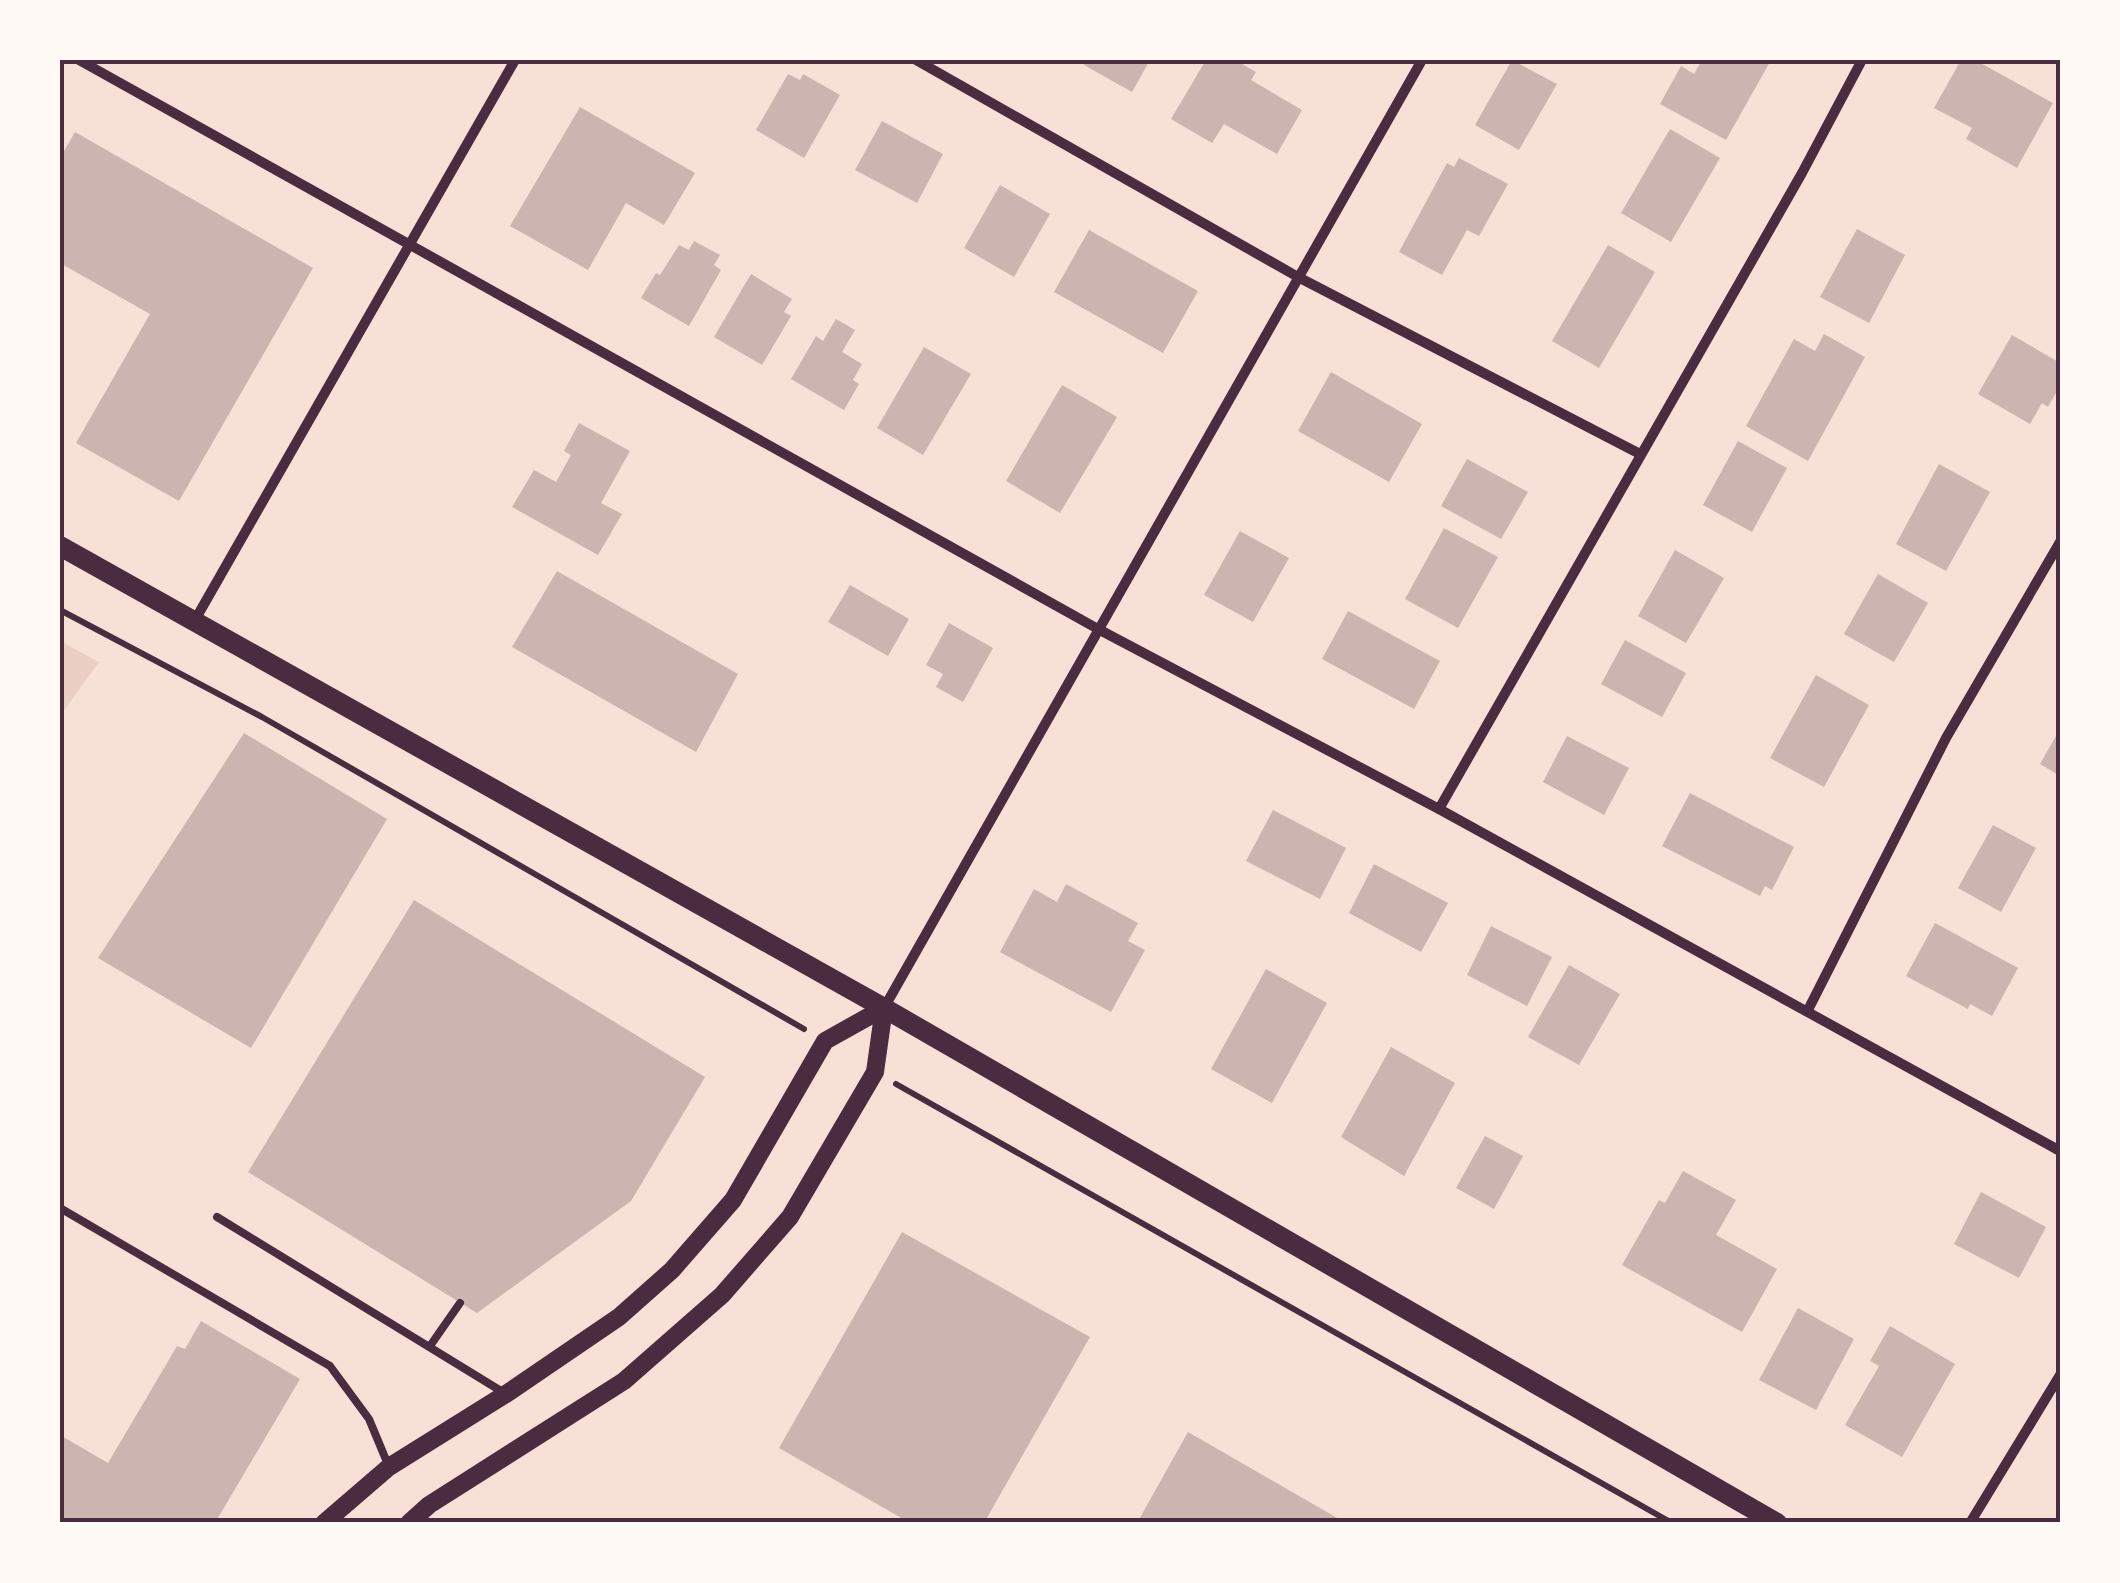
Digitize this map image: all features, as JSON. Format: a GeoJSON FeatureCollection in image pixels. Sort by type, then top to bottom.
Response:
{"type":"FeatureCollection","features":[{"type":"Feature","properties":{"kind":"main road"},"geometry":{"type":"LineString","coordinates":[[60,546],[884,1008],[1777,1523]]}},
{"type":"Feature","properties":{"kind":"street"},"geometry":{"type":"LineString","coordinates":[[79,60],[1098,629],[1439,809],[2060,1151]]}},
{"type":"Feature","properties":{"kind":"street"},"geometry":{"type":"LineString","coordinates":[[196,620],[515,60]]}},
{"type":"Feature","properties":{"kind":"street"},"geometry":{"type":"LineString","coordinates":[[916,60],[1298,277],[1640,454]]}},
{"type":"Feature","properties":{"kind":"street"},"geometry":{"type":"LineString","coordinates":[[410,1523],[429,1505],[624,1381],[722,1295],[790,1217],[875,1072],[884,1008],[1422,60]]}},
{"type":"Feature","properties":{"kind":"street"},"geometry":{"type":"LineString","coordinates":[[1439,809],[1802,173],[1862,60]]}},
{"type":"Feature","properties":{"kind":"street"},"geometry":{"type":"LineString","coordinates":[[1808,1010],[1946,738],[2060,542]]}},
{"type":"Feature","properties":{"kind":"street"},"geometry":{"type":"LineString","coordinates":[[324,1523],[389,1467],[619,1317],[672,1270],[732,1200],[825,1041],[884,1008]]}},
{"type":"Feature","properties":{"kind":"street"},"geometry":{"type":"LineString","coordinates":[[1970,1523],[2060,1375]]}},
{"type":"Feature","properties":{"kind":"lane"},"geometry":{"type":"LineString","coordinates":[[60,1208],[330,1366],[369,1419],[389,1467]]}},
{"type":"Feature","properties":{"kind":"lane"},"geometry":{"type":"LineString","coordinates":[[217,1217],[506,1394]]}},
{"type":"Feature","properties":{"kind":"lane"},"geometry":{"type":"LineString","coordinates":[[430,1346],[460,1303]]}},
{"type":"Feature","properties":{"kind":"path"},"geometry":{"type":"LineString","coordinates":[[60,618],[70,616]]}},
{"type":"Feature","properties":{"kind":"shaded area"},"geometry":{"type":"Polygon","coordinates":[[[60,641],[99,662],[60,716],[60,641]]]}},
{"type":"Feature","properties":{"kind":"building"},"geometry":{"type":"Polygon","coordinates":[[[1087,60],[1150,60],[1132,92],[1084,65],[1087,60]]]}},
{"type":"Feature","properties":{"kind":"building"},"geometry":{"type":"Polygon","coordinates":[[[1206,60],[1235,60],[1256,72],[1251,80],[1302,110],[1277,154],[1224,124],[1212,143],[1171,119],[1206,60]]]}},
{"type":"Feature","properties":{"kind":"building"},"geometry":{"type":"Polygon","coordinates":[[[1512,60],[1557,84],[1519,150],[1475,125],[1512,60]]]}},
{"type":"Feature","properties":{"kind":"building"},"geometry":{"type":"Polygon","coordinates":[[[1702,60],[1771,60],[1726,140],[1660,104],[1681,66],[1694,74],[1702,60]]]}},
{"type":"Feature","properties":{"kind":"building"},"geometry":{"type":"Polygon","coordinates":[[[1961,60],[1975,60],[2053,103],[2017,168],[1966,139],[1972,128],[1934,108],[1961,60]]]}},
{"type":"Feature","properties":{"kind":"building"},"geometry":{"type":"Polygon","coordinates":[[[788,74],[800,80],[803,74],[840,95],[804,158],[756,130],[788,74]]]}},
{"type":"Feature","properties":{"kind":"building"},"geometry":{"type":"Polygon","coordinates":[[[580,107],[695,173],[664,225],[626,203],[588,270],[510,226],[580,107]]]}},
{"type":"Feature","properties":{"kind":"building"},"geometry":{"type":"Polygon","coordinates":[[[882,121],[943,154],[917,203],[855,170],[882,121]]]}},
{"type":"Feature","properties":{"kind":"building"},"geometry":{"type":"Polygon","coordinates":[[[1670,129],[1720,158],[1671,242],[1621,213],[1670,129]]]}},
{"type":"Feature","properties":{"kind":"building"},"geometry":{"type":"Polygon","coordinates":[[[75,132],[313,268],[179,501],[76,443],[150,314],[60,263],[60,158],[75,132]]]}},
{"type":"Feature","properties":{"kind":"building"},"geometry":{"type":"Polygon","coordinates":[[[1459,158],[1508,184],[1479,236],[1467,230],[1442,275],[1399,252],[1447,163],[1454,167],[1459,158]]]}},
{"type":"Feature","properties":{"kind":"building"},"geometry":{"type":"Polygon","coordinates":[[[1000,185],[1050,214],[1014,277],[964,248],[1000,185]]]}},
{"type":"Feature","properties":{"kind":"building"},"geometry":{"type":"Polygon","coordinates":[[[1857,229],[1905,255],[1869,323],[1820,297],[1857,229]]]}},
{"type":"Feature","properties":{"kind":"building"},"geometry":{"type":"Polygon","coordinates":[[[1089,230],[1198,291],[1163,353],[1054,292],[1089,230]]]}},
{"type":"Feature","properties":{"kind":"building"},"geometry":{"type":"Polygon","coordinates":[[[694,241],[720,255],[714,265],[721,270],[689,326],[641,298],[679,245],[689,250],[694,241]]]}},
{"type":"Feature","properties":{"kind":"building"},"geometry":{"type":"Polygon","coordinates":[[[1608,245],[1655,272],[1599,368],[1552,341],[1608,245]]]}},
{"type":"Feature","properties":{"kind":"building"},"geometry":{"type":"Polygon","coordinates":[[[751,274],[792,299],[784,312],[791,316],[762,365],[714,337],[751,274]]]}},
{"type":"Feature","properties":{"kind":"building"},"geometry":{"type":"Polygon","coordinates":[[[836,319],[855,330],[842,352],[862,364],[853,380],[859,384],[844,410],[791,379],[816,336],[823,341],[836,319]]]}},
{"type":"Feature","properties":{"kind":"building"},"geometry":{"type":"Polygon","coordinates":[[[1824,334],[1865,357],[1808,461],[1746,426],[1794,339],[1815,351],[1824,334]]]}},
{"type":"Feature","properties":{"kind":"building"},"geometry":{"type":"Polygon","coordinates":[[[2012,335],[2060,363],[2060,386],[2048,407],[2042,403],[2030,424],[1978,394],[2012,335]]]}},
{"type":"Feature","properties":{"kind":"building"},"geometry":{"type":"Polygon","coordinates":[[[924,347],[971,374],[923,455],[877,428],[924,347]]]}},
{"type":"Feature","properties":{"kind":"building"},"geometry":{"type":"Polygon","coordinates":[[[1331,372],[1422,424],[1389,482],[1298,431],[1331,372]]]}},
{"type":"Feature","properties":{"kind":"building"},"geometry":{"type":"Polygon","coordinates":[[[1062,385],[1117,417],[1060,513],[1006,481],[1062,385]]]}},
{"type":"Feature","properties":{"kind":"building"},"geometry":{"type":"Polygon","coordinates":[[[579,423],[630,451],[601,503],[622,514],[598,555],[512,507],[534,470],[556,482],[571,455],[564,451],[579,423]]]}},
{"type":"Feature","properties":{"kind":"building"},"geometry":{"type":"Polygon","coordinates":[[[1738,441],[1787,468],[1752,532],[1703,505],[1738,441]]]}},
{"type":"Feature","properties":{"kind":"building"},"geometry":{"type":"Polygon","coordinates":[[[1467,459],[1528,492],[1501,539],[1441,506],[1467,459]]]}},
{"type":"Feature","properties":{"kind":"building"},"geometry":{"type":"Polygon","coordinates":[[[1939,464],[1990,492],[1946,571],[1896,544],[1939,464]]]}},
{"type":"Feature","properties":{"kind":"building"},"geometry":{"type":"Polygon","coordinates":[[[1444,528],[1498,557],[1458,628],[1405,599],[1444,528]]]}},
{"type":"Feature","properties":{"kind":"building"},"geometry":{"type":"Polygon","coordinates":[[[1240,531],[1289,558],[1253,622],[1204,595],[1240,531]]]}},
{"type":"Feature","properties":{"kind":"building"},"geometry":{"type":"Polygon","coordinates":[[[1675,550],[1724,578],[1686,643],[1638,616],[1675,550]]]}},
{"type":"Feature","properties":{"kind":"building"},"geometry":{"type":"Polygon","coordinates":[[[557,571],[738,674],[696,752],[512,647],[557,571]]]}},
{"type":"Feature","properties":{"kind":"building"},"geometry":{"type":"Polygon","coordinates":[[[1878,574],[1928,603],[1894,662],[1844,634],[1878,574]]]}},
{"type":"Feature","properties":{"kind":"building"},"geometry":{"type":"Polygon","coordinates":[[[850,585],[909,619],[888,656],[828,622],[850,585]]]}},
{"type":"Feature","properties":{"kind":"building"},"geometry":{"type":"Polygon","coordinates":[[[1348,611],[1440,661],[1414,709],[1322,659],[1348,611]]]}},
{"type":"Feature","properties":{"kind":"building"},"geometry":{"type":"Polygon","coordinates":[[[949,623],[993,648],[963,702],[936,687],[943,674],[926,665],[949,623]]]}},
{"type":"Feature","properties":{"kind":"building"},"geometry":{"type":"Polygon","coordinates":[[[1625,640],[1686,673],[1662,717],[1601,684],[1625,640]]]}},
{"type":"Feature","properties":{"kind":"building"},"geometry":{"type":"Polygon","coordinates":[[[1816,675],[1869,705],[1824,787],[1770,758],[1816,675]]]}},
{"type":"Feature","properties":{"kind":"building"},"geometry":{"type":"Polygon","coordinates":[[[2060,729],[2060,776],[2040,764],[2060,729]]]}},
{"type":"Feature","properties":{"kind":"building"},"geometry":{"type":"Polygon","coordinates":[[[244,733],[387,819],[251,1048],[98,958],[244,733]]]}},
{"type":"Feature","properties":{"kind":"building"},"geometry":{"type":"Polygon","coordinates":[[[1567,736],[1629,768],[1604,815],[1543,782],[1567,736]]]}},
{"type":"Feature","properties":{"kind":"building"},"geometry":{"type":"Polygon","coordinates":[[[1690,793],[1794,847],[1772,890],[1765,886],[1760,896],[1662,846],[1690,793]]]}},
{"type":"Feature","properties":{"kind":"building"},"geometry":{"type":"Polygon","coordinates":[[[1273,810],[1346,848],[1320,899],[1246,861],[1273,810]]]}},
{"type":"Feature","properties":{"kind":"building"},"geometry":{"type":"Polygon","coordinates":[[[1993,825],[2036,848],[2001,912],[1958,888],[1993,825]]]}},
{"type":"Feature","properties":{"kind":"building"},"geometry":{"type":"Polygon","coordinates":[[[1374,864],[1448,903],[1421,952],[1349,913],[1374,864]]]}},
{"type":"Feature","properties":{"kind":"building"},"geometry":{"type":"Polygon","coordinates":[[[1066,884],[1138,923],[1128,941],[1145,950],[1111,1012],[1000,952],[1034,889],[1057,902],[1066,884]]]}},
{"type":"Feature","properties":{"kind":"building"},"geometry":{"type":"Polygon","coordinates":[[[414,900],[705,1077],[631,1201],[477,1313],[248,1172],[414,900]]]}},
{"type":"Feature","properties":{"kind":"building"},"geometry":{"type":"Polygon","coordinates":[[[1935,923],[2018,968],[1992,1016],[1970,1004],[1968,1009],[1906,976],[1935,923]]]}},
{"type":"Feature","properties":{"kind":"building"},"geometry":{"type":"Polygon","coordinates":[[[1491,926],[1552,957],[1527,1006],[1467,975],[1491,926]]]}},
{"type":"Feature","properties":{"kind":"building"},"geometry":{"type":"Polygon","coordinates":[[[1569,965],[1620,994],[1579,1065],[1528,1037],[1569,965]]]}},
{"type":"Feature","properties":{"kind":"building"},"geometry":{"type":"Polygon","coordinates":[[[1266,969],[1327,1003],[1272,1103],[1211,1069],[1266,969]]]}},
{"type":"Feature","properties":{"kind":"building"},"geometry":{"type":"Polygon","coordinates":[[[1391,1047],[1455,1083],[1404,1176],[1341,1137],[1391,1047]]]}},
{"type":"Feature","properties":{"kind":"building"},"geometry":{"type":"Polygon","coordinates":[[[1485,1136],[1523,1156],[1494,1209],[1456,1188],[1485,1136]]]}},
{"type":"Feature","properties":{"kind":"building"},"geometry":{"type":"Polygon","coordinates":[[[1683,1171],[1736,1200],[1716,1235],[1777,1269],[1742,1332],[1622,1265],[1659,1200],[1665,1203],[1683,1171]]]}},
{"type":"Feature","properties":{"kind":"building"},"geometry":{"type":"Polygon","coordinates":[[[1981,1192],[2046,1227],[2019,1278],[1954,1244],[1981,1192]]]}},
{"type":"Feature","properties":{"kind":"building"},"geometry":{"type":"Polygon","coordinates":[[[902,1232],[1090,1337],[984,1523],[910,1523],[779,1448],[902,1232]]]}},
{"type":"Feature","properties":{"kind":"building"},"geometry":{"type":"Polygon","coordinates":[[[1798,1308],[1854,1339],[1816,1410],[1759,1380],[1798,1308]]]}},
{"type":"Feature","properties":{"kind":"building"},"geometry":{"type":"Polygon","coordinates":[[[201,1321],[300,1379],[215,1523],[60,1523],[60,1435],[108,1463],[177,1346],[185,1349],[201,1321]]]}},
{"type":"Feature","properties":{"kind":"building"},"geometry":{"type":"Polygon","coordinates":[[[1890,1326],[1955,1364],[1902,1457],[1845,1425],[1879,1366],[1870,1361],[1890,1326]]]}},
{"type":"Feature","properties":{"kind":"building"},"geometry":{"type":"Polygon","coordinates":[[[1188,1432],[1346,1523],[1137,1523],[1188,1432]]]}}]}
